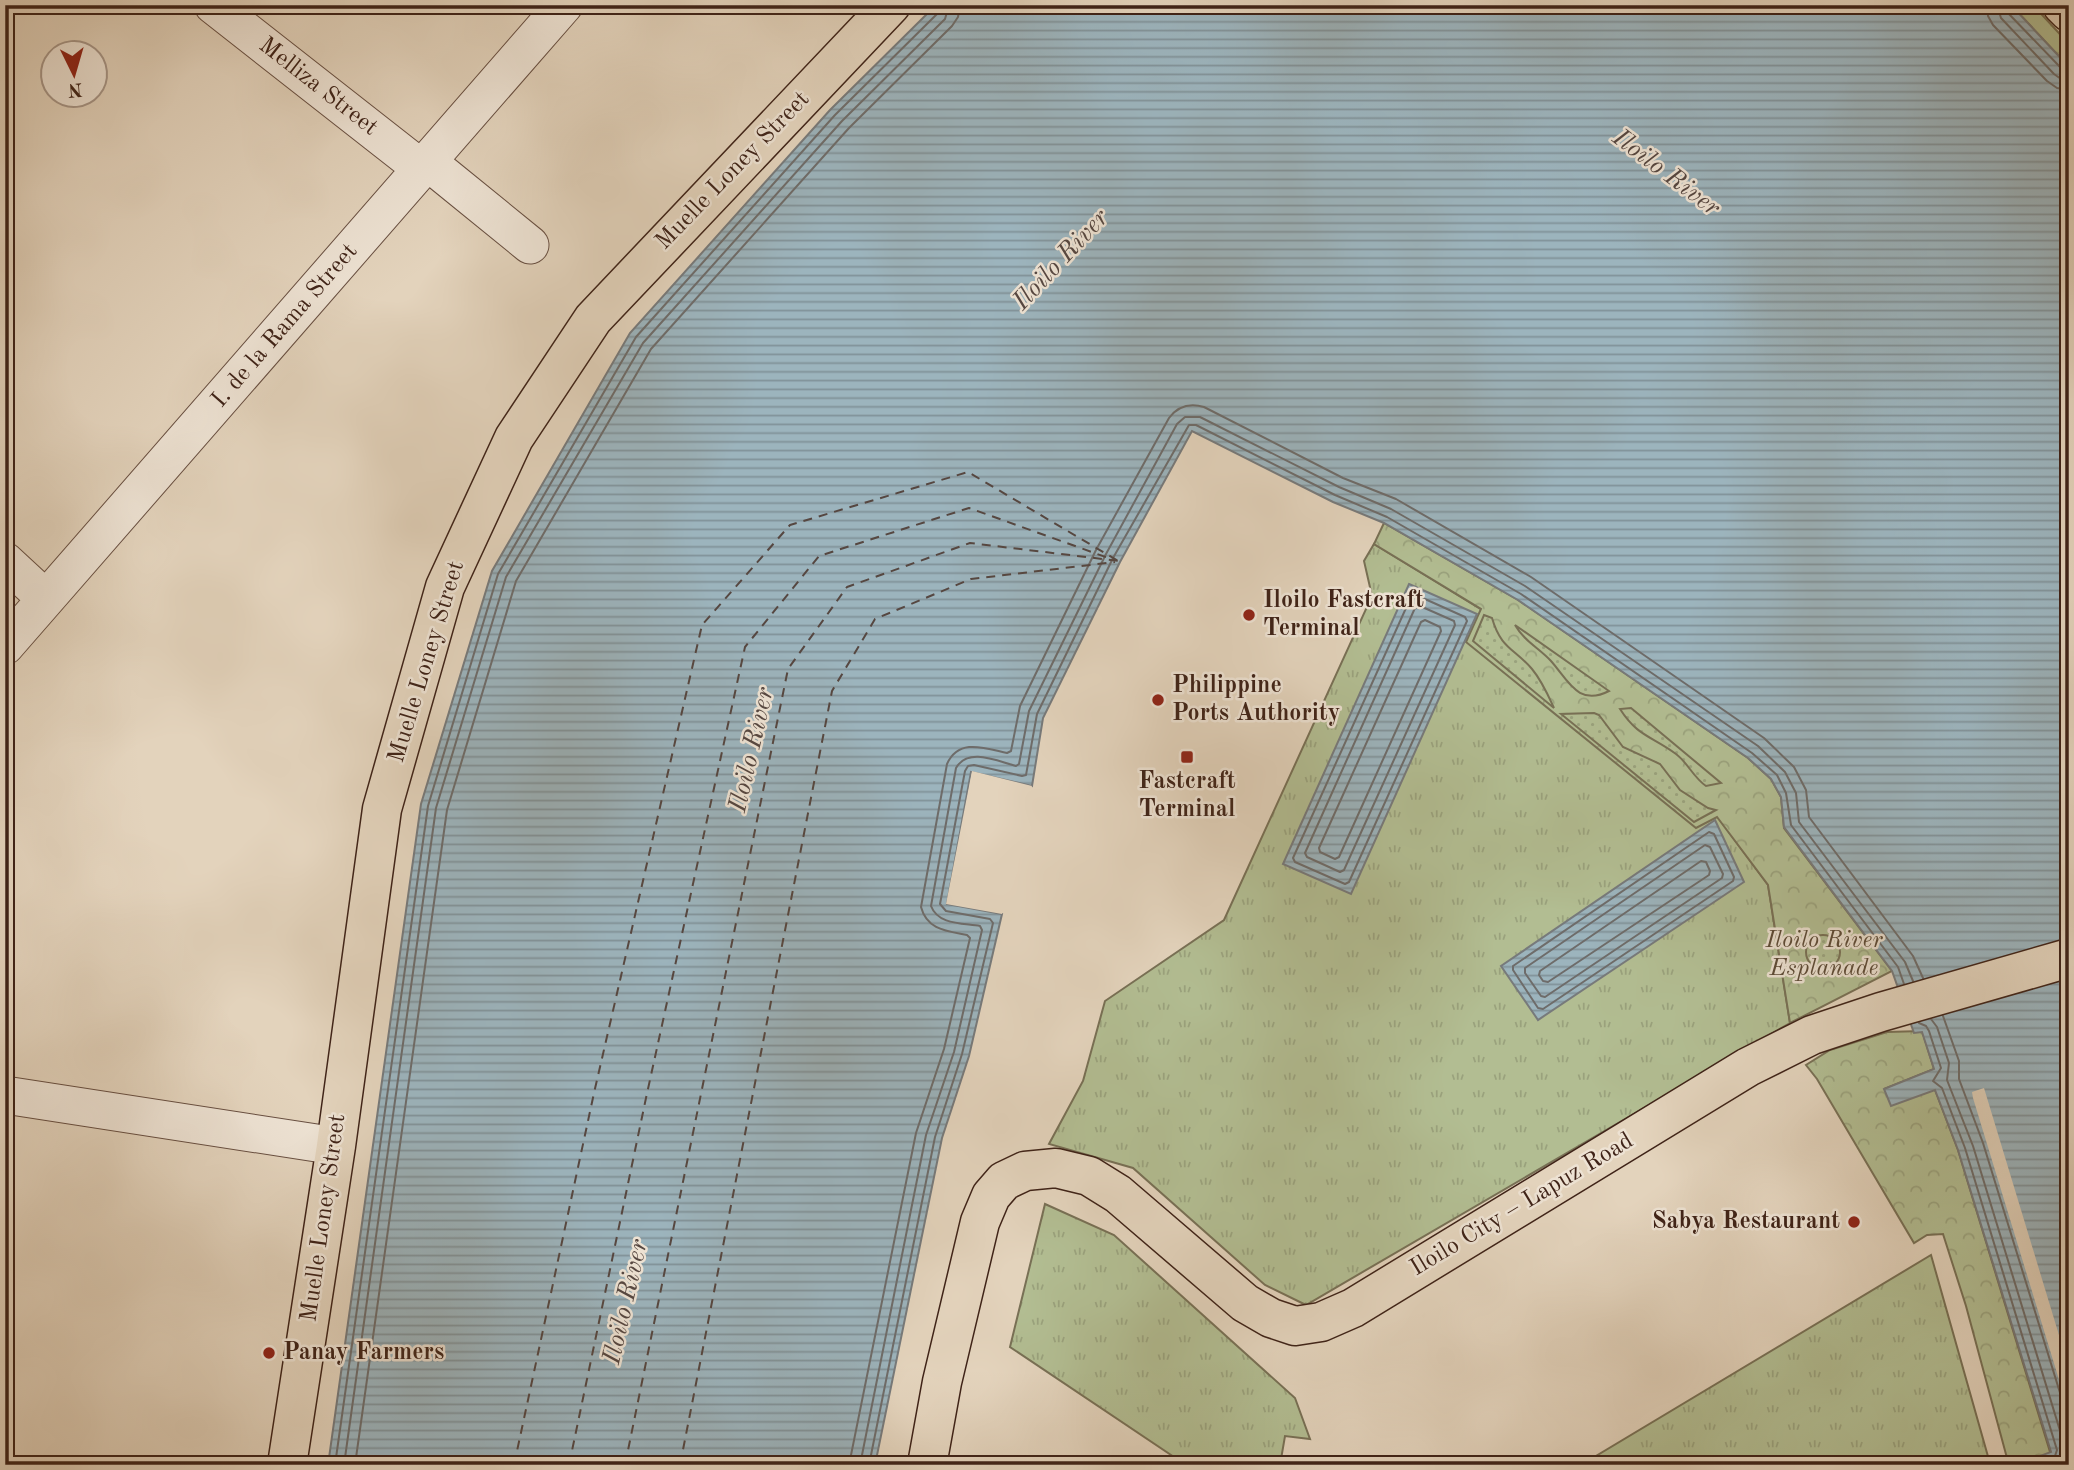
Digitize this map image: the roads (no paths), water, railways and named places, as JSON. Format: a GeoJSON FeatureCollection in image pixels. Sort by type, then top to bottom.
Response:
{"type":"FeatureCollection","features":[{"type":"Feature","properties":{"kind":"main road","name":"Muelle Loney Street"},"geometry":{"type":"LineString","coordinates":[[287,1465],[336,1146],[382,809],[445,587],[513,438],[593,319],[891,5]]}},
{"type":"Feature","properties":{"kind":"main road"},"geometry":{"type":"LineString","coordinates":[[2062,5],[2069,12]]}},
{"type":"Feature","properties":{"kind":"main road","name":"Iloilo City – Lapuz Road"},"geometry":{"type":"LineString","coordinates":[[927,1465],[942,1382],[979,1222],[990,1196],[1004,1181],[1025,1171],[1056,1168],[1089,1176],[1118,1194],[1245,1303],[1271,1318],[1295,1326],[1321,1322],[1353,1308],[1748,1067],[1812,1035],[1881,1012],[2069,958]]}},
{"type":"Feature","properties":{"kind":"street","name":"Melliza Street"},"geometry":{"type":"LineString","coordinates":[[213,5],[530,245]]}},
{"type":"Feature","properties":{"kind":"street","name":"I. de la Rama Street"},"geometry":{"type":"LineString","coordinates":[[5,646],[564,5]]}},
{"type":"Feature","properties":{"kind":"street"},"geometry":{"type":"LineString","coordinates":[[5,561],[46,599]]}},
{"type":"Feature","properties":{"kind":"street"},"geometry":{"type":"LineString","coordinates":[[5,1095],[336,1146]]}},
{"type":"Feature","properties":{"kind":"water","name":"Iloilo River"},"geometry":{"type":"Polygon","coordinates":[[[936,5],[2011,5],[2069,67],[2069,1465],[2016,1465],[2051,1452],[1958,1150],[1935,1090],[1891,1106],[1884,1089],[1934,1069],[1922,1032],[1914,1033],[1892,971],[1784,827],[1781,797],[1771,779],[1748,758],[1518,600],[1384,523],[1333,502],[1192,431],[1120,562],[1043,718],[1032,786],[971,772],[947,904],[1002,914],[969,1056],[942,1138],[875,1465],[328,1465],[421,804],[492,571],[630,333],[830,110],[936,5]]]}},
{"type":"Feature","properties":{"kind":"water"},"geometry":{"type":"Polygon","coordinates":[[[1409,584],[1477,614],[1351,894],[1283,864],[1409,584]]]}},
{"type":"Feature","properties":{"kind":"water"},"geometry":{"type":"Polygon","coordinates":[[[1715,820],[1744,882],[1538,1020],[1501,966],[1715,820]]]}},
{"type":"Feature","properties":{"kind":"place","name":"Iloilo Fastcraft Terminal"},"geometry":{"type":"Point","coordinates":[1249,615]}},
{"type":"Feature","properties":{"kind":"place","name":"Philippine Ports Authority"},"geometry":{"type":"Point","coordinates":[1158,700]}},
{"type":"Feature","properties":{"kind":"place","name":"Fastcraft Terminal"},"geometry":{"type":"Point","coordinates":[1187,757]}},
{"type":"Feature","properties":{"kind":"place","name":"Sabya Restaurant"},"geometry":{"type":"Point","coordinates":[1854,1222]}},
{"type":"Feature","properties":{"kind":"place","name":"Panay Farmers"},"geometry":{"type":"Point","coordinates":[269,1353]}},
{"type":"Feature","properties":{"kind":"park label","name":"Iloilo River Esplanade"},"geometry":{"type":"Point","coordinates":[1824,955]}}]}
